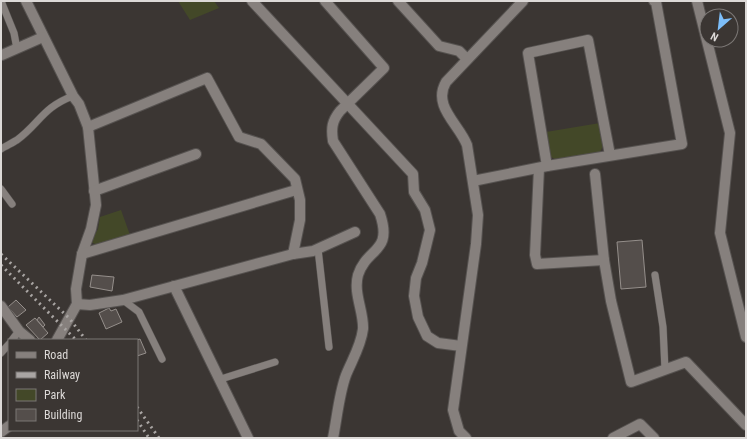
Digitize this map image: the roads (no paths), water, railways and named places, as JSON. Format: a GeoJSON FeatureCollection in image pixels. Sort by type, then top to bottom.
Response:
{"type":"FeatureCollection","features":[{"type":"Feature","properties":{"kind":"street"},"geometry":{"type":"LineString","coordinates":[[26,1],[73,96],[79,104],[88,127],[96,204],[91,229],[82,254],[76,289],[77,304],[58,339]]}},
{"type":"Feature","properties":{"kind":"street"},"geometry":{"type":"LineString","coordinates":[[252,1],[413,174],[414,192],[425,210],[430,230],[422,263],[416,278],[414,296],[418,317],[427,336],[438,343],[461,346]]}},
{"type":"Feature","properties":{"kind":"street"},"geometry":{"type":"LineString","coordinates":[[398,1],[440,46],[459,51],[467,59]]}},
{"type":"Feature","properties":{"kind":"street"},"geometry":{"type":"LineString","coordinates":[[466,438],[459,431],[453,410],[476,244],[478,215],[467,145],[463,135],[447,115],[442,102],[442,93],[446,82],[523,1]]}},
{"type":"Feature","properties":{"kind":"street"},"geometry":{"type":"LineString","coordinates":[[473,181],[610,155],[682,144],[656,2],[654,1]]}},
{"type":"Feature","properties":{"kind":"street"},"geometry":{"type":"LineString","coordinates":[[697,1],[730,133],[720,234],[746,337]]}},
{"type":"Feature","properties":{"kind":"street"},"geometry":{"type":"LineString","coordinates":[[331,3],[384,68],[347,104],[334,119],[331,129],[333,141],[380,214],[384,225],[384,234],[380,248],[365,261],[358,276],[358,298],[363,328],[361,343],[346,376],[333,438]]}},
{"type":"Feature","properties":{"kind":"street"},"geometry":{"type":"LineString","coordinates":[[2,55],[43,36]]}},
{"type":"Feature","properties":{"kind":"street"},"geometry":{"type":"LineString","coordinates":[[604,260],[536,264],[535,255],[543,167],[528,53],[588,40],[610,155]]}},
{"type":"Feature","properties":{"kind":"street"},"geometry":{"type":"LineString","coordinates":[[88,127],[207,78],[239,137],[261,144],[295,179],[296,190],[300,200],[300,220],[293,254]]}},
{"type":"Feature","properties":{"kind":"street"},"geometry":{"type":"LineString","coordinates":[[94,190],[196,154]]}},
{"type":"Feature","properties":{"kind":"street"},"geometry":{"type":"LineString","coordinates":[[595,174],[604,260],[611,301],[631,382],[686,362],[746,424]]}},
{"type":"Feature","properties":{"kind":"street"},"geometry":{"type":"LineString","coordinates":[[82,254],[296,190]]}},
{"type":"Feature","properties":{"kind":"street"},"geometry":{"type":"LineString","coordinates":[[77,304],[90,306],[123,300],[293,254],[318,249],[355,232]]}},
{"type":"Feature","properties":{"kind":"street"},"geometry":{"type":"LineString","coordinates":[[174,286],[221,379],[248,438]]}},
{"type":"Feature","properties":{"kind":"street"},"geometry":{"type":"LineString","coordinates":[[1,306],[19,331],[29,339]]}},
{"type":"Feature","properties":{"kind":"street"},"geometry":{"type":"LineString","coordinates":[[612,438],[640,424],[654,438]]}},
{"type":"Feature","properties":{"kind":"lane"},"geometry":{"type":"LineString","coordinates":[[1,1],[14,33],[17,49]]}},
{"type":"Feature","properties":{"kind":"lane"},"geometry":{"type":"LineString","coordinates":[[1,149],[18,139],[44,112],[62,100],[73,96]]}},
{"type":"Feature","properties":{"kind":"lane"},"geometry":{"type":"LineString","coordinates":[[1,189],[12,204]]}},
{"type":"Feature","properties":{"kind":"lane"},"geometry":{"type":"LineString","coordinates":[[318,249],[329,347]]}},
{"type":"Feature","properties":{"kind":"lane"},"geometry":{"type":"LineString","coordinates":[[654,275],[663,326],[665,370]]}},
{"type":"Feature","properties":{"kind":"lane"},"geometry":{"type":"LineString","coordinates":[[123,300],[138,312],[162,359]]}},
{"type":"Feature","properties":{"kind":"lane"},"geometry":{"type":"LineString","coordinates":[[13,339],[19,331]]}},
{"type":"Feature","properties":{"kind":"lane"},"geometry":{"type":"LineString","coordinates":[[1,353],[8,345]]}},
{"type":"Feature","properties":{"kind":"lane"},"geometry":{"type":"LineString","coordinates":[[221,379],[275,362]]}},
{"type":"Feature","properties":{"kind":"railway"},"geometry":{"type":"LineString","coordinates":[[1,254],[69,318],[85,339]]}},
{"type":"Feature","properties":{"kind":"railway"},"geometry":{"type":"LineString","coordinates":[[1,265],[75,339]]}},
{"type":"Feature","properties":{"kind":"railway"},"geometry":{"type":"LineString","coordinates":[[138,408],[159,438]]}},
{"type":"Feature","properties":{"kind":"railway"},"geometry":{"type":"LineString","coordinates":[[138,422],[149,438]]}}]}
